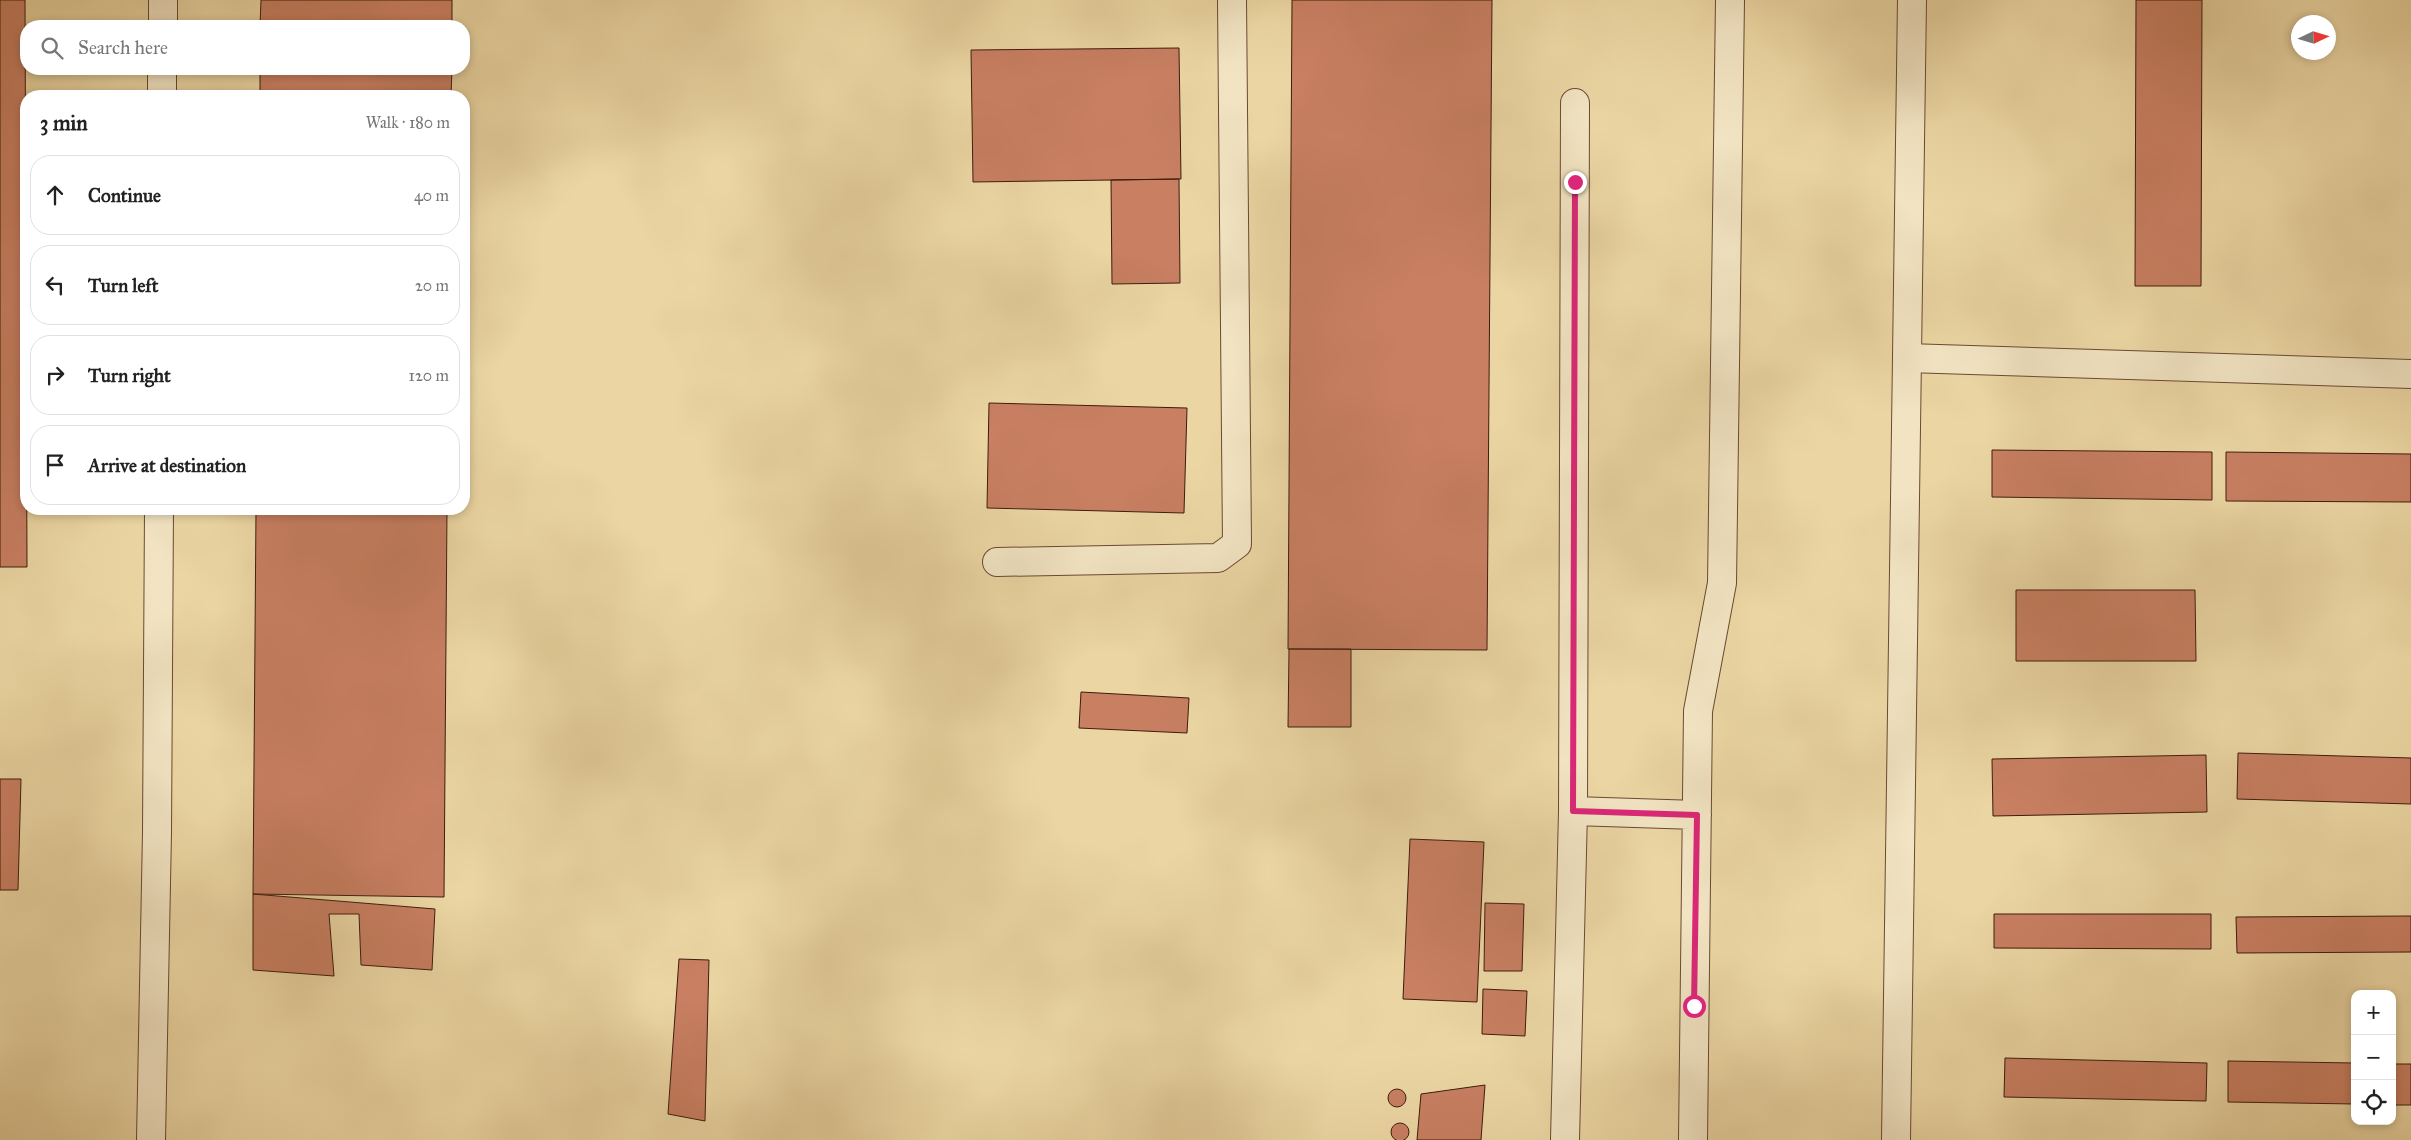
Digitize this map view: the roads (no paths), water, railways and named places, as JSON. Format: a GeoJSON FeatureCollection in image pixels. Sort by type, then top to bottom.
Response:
{"type":"FeatureCollection","features":[{"type":"Feature","properties":{"kind":"lane"},"geometry":{"type":"LineString","coordinates":[[163,0],[163,20]]}},
{"type":"Feature","properties":{"kind":"lane"},"geometry":{"type":"LineString","coordinates":[[997,562],[1218,558],[1237,544],[1232,0]]}},
{"type":"Feature","properties":{"kind":"lane"},"geometry":{"type":"LineString","coordinates":[[1693,1140],[1698,711],[1722,584],[1730,0]]}},
{"type":"Feature","properties":{"kind":"lane"},"geometry":{"type":"LineString","coordinates":[[1896,1140],[1912,0]]}},
{"type":"Feature","properties":{"kind":"lane"},"geometry":{"type":"LineString","coordinates":[[162,75],[162,90]]}},
{"type":"Feature","properties":{"kind":"lane"},"geometry":{"type":"LineString","coordinates":[[1565,1140],[1573,811],[1575,103]]}},
{"type":"Feature","properties":{"kind":"lane"},"geometry":{"type":"LineString","coordinates":[[1907,358],[2411,374]]}},
{"type":"Feature","properties":{"kind":"lane"},"geometry":{"type":"LineString","coordinates":[[151,1140],[157,842],[160,515]]}},
{"type":"Feature","properties":{"kind":"lane"},"geometry":{"type":"LineString","coordinates":[[1573,811],[1697,815]]}}]}
